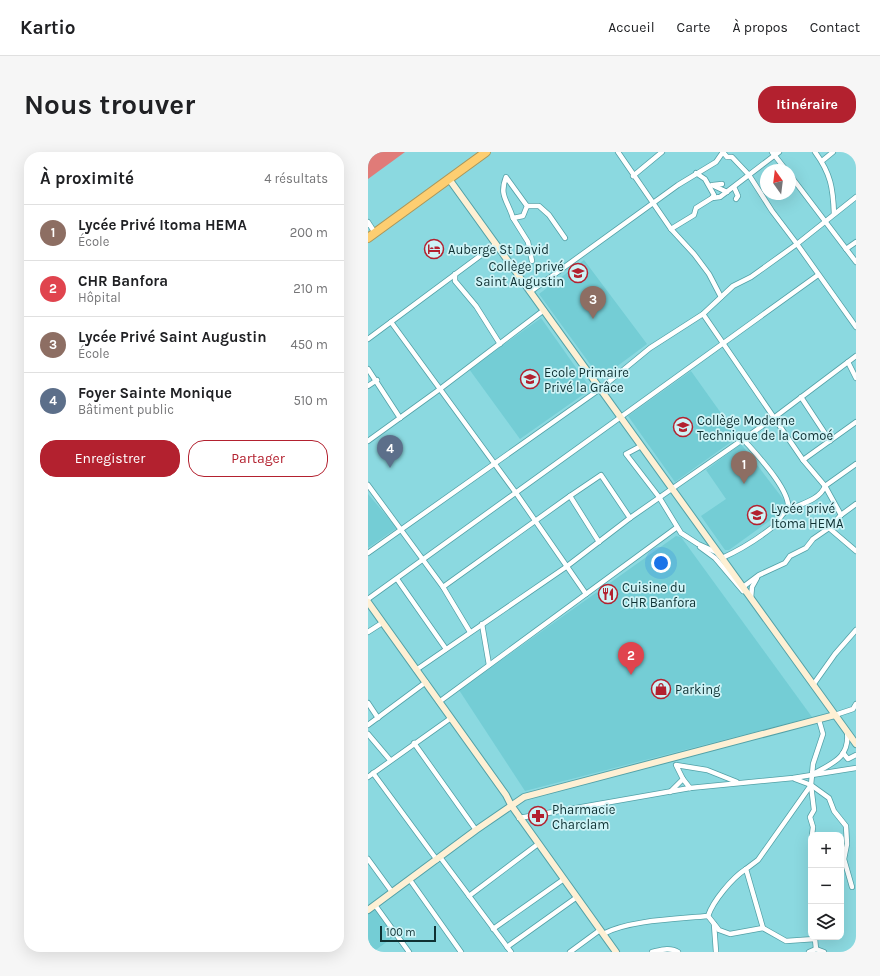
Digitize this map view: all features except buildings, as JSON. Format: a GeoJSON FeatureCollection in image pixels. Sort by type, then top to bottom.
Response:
{"type":"FeatureCollection","features":[{"type":"Feature","properties":{"kind":"highway"},"geometry":{"type":"LineString","coordinates":[[371,235],[483,153]]}},
{"type":"Feature","properties":{"kind":"street"},"geometry":{"type":"LineString","coordinates":[[618,152],[633,176],[671,229],[694,254],[709,274],[721,297]]}},
{"type":"Feature","properties":{"kind":"street"},"geometry":{"type":"LineString","coordinates":[[633,176],[662,152]]}},
{"type":"Feature","properties":{"kind":"street"},"geometry":{"type":"LineString","coordinates":[[530,292],[598,244],[652,203],[696,173],[716,162],[723,152],[727,157],[732,157],[749,175],[772,211],[856,328]]}},
{"type":"Feature","properties":{"kind":"street"},"geometry":{"type":"LineString","coordinates":[[671,229],[694,215],[696,208],[712,198],[720,197],[773,154],[779,152]]}},
{"type":"Feature","properties":{"kind":"street"},"geometry":{"type":"LineString","coordinates":[[815,152],[822,161],[829,175],[833,193],[834,214]]}},
{"type":"Feature","properties":{"kind":"street"},"geometry":{"type":"LineString","coordinates":[[822,161],[833,152]]}},
{"type":"Feature","properties":{"kind":"street"},"geometry":{"type":"LineString","coordinates":[[773,154],[781,164]]}},
{"type":"Feature","properties":{"kind":"street"},"geometry":{"type":"LineString","coordinates":[[696,173],[705,179],[710,185],[714,195],[712,198]]}},
{"type":"Feature","properties":{"kind":"street"},"geometry":{"type":"LineString","coordinates":[[527,206],[506,177],[502,191],[510,206],[513,218],[528,242],[532,261]]}},
{"type":"Feature","properties":{"kind":"street"},"geometry":{"type":"LineString","coordinates":[[449,179],[856,744]]}},
{"type":"Feature","properties":{"kind":"street"},"geometry":{"type":"LineString","coordinates":[[710,185],[722,184]]}},
{"type":"Feature","properties":{"kind":"street"},"geometry":{"type":"LineString","coordinates":[[796,184],[856,262]]}},
{"type":"Feature","properties":{"kind":"street"},"geometry":{"type":"LineString","coordinates":[[710,185],[727,192]]}},
{"type":"Feature","properties":{"kind":"street"},"geometry":{"type":"LineString","coordinates":[[734,187],[738,196],[736,199]]}},
{"type":"Feature","properties":{"kind":"street"},"geometry":{"type":"LineString","coordinates":[[368,553],[402,530],[493,463],[600,389],[650,348],[703,314],[733,286],[751,277],[797,244],[856,197]]}},
{"type":"Feature","properties":{"kind":"street"},"geometry":{"type":"LineString","coordinates":[[513,218],[523,216],[527,206]]}},
{"type":"Feature","properties":{"kind":"street"},"geometry":{"type":"LineString","coordinates":[[527,206],[539,206],[549,215],[566,238]]}},
{"type":"Feature","properties":{"kind":"street"},"geometry":{"type":"LineString","coordinates":[[368,222],[371,235]]}},
{"type":"Feature","properties":{"kind":"street"},"geometry":{"type":"LineString","coordinates":[[846,248],[856,242]]}},
{"type":"Feature","properties":{"kind":"street"},"geometry":{"type":"LineString","coordinates":[[368,339],[496,244]]}},
{"type":"Feature","properties":{"kind":"street"},"geometry":{"type":"LineString","coordinates":[[455,274],[455,282],[476,306],[500,344]]}},
{"type":"Feature","properties":{"kind":"street"},"geometry":{"type":"LineString","coordinates":[[616,952],[538,844],[511,805],[506,794],[382,623],[368,601],[818,275]]}},
{"type":"Feature","properties":{"kind":"street"},"geometry":{"type":"LineString","coordinates":[[368,441],[440,389],[544,310]]}},
{"type":"Feature","properties":{"kind":"street"},"geometry":{"type":"LineString","coordinates":[[703,314],[803,460],[825,486],[841,515]]}},
{"type":"Feature","properties":{"kind":"street"},"geometry":{"type":"LineString","coordinates":[[391,322],[516,493],[586,594]]}},
{"type":"Feature","properties":{"kind":"street"},"geometry":{"type":"LineString","coordinates":[[416,670],[566,567],[630,518],[775,417],[856,356]]}},
{"type":"Feature","properties":{"kind":"street"},"geometry":{"type":"LineString","coordinates":[[848,362],[856,378]]}},
{"type":"Feature","properties":{"kind":"street"},"geometry":{"type":"LineString","coordinates":[[368,369],[400,418]]}},
{"type":"Feature","properties":{"kind":"street"},"geometry":{"type":"LineString","coordinates":[[368,386],[376,380]]}},
{"type":"Feature","properties":{"kind":"street"},"geometry":{"type":"LineString","coordinates":[[801,397],[830,441]]}},
{"type":"Feature","properties":{"kind":"street"},"geometry":{"type":"LineString","coordinates":[[803,460],[856,422]]}},
{"type":"Feature","properties":{"kind":"street"},"geometry":{"type":"LineString","coordinates":[[743,439],[778,481],[789,503],[788,510]]}},
{"type":"Feature","properties":{"kind":"street"},"geometry":{"type":"LineString","coordinates":[[641,446],[626,454],[659,497],[676,528],[718,561],[733,581],[752,600]]}},
{"type":"Feature","properties":{"kind":"street"},"geometry":{"type":"LineString","coordinates":[[722,558],[734,553],[774,526],[779,517],[788,510],[808,501],[824,490],[825,486],[856,464]]}},
{"type":"Feature","properties":{"kind":"street"},"geometry":{"type":"LineString","coordinates":[[443,587],[534,520],[601,475],[630,518]]}},
{"type":"Feature","properties":{"kind":"street"},"geometry":{"type":"LineString","coordinates":[[368,485],[443,587],[470,632]]}},
{"type":"Feature","properties":{"kind":"street"},"geometry":{"type":"LineString","coordinates":[[570,496],[600,542]]}},
{"type":"Feature","properties":{"kind":"street"},"geometry":{"type":"LineString","coordinates":[[743,587],[759,575],[782,565],[793,554],[806,548],[813,539],[856,504]]}},
{"type":"Feature","properties":{"kind":"street"},"geometry":{"type":"LineString","coordinates":[[439,702],[676,528]]}},
{"type":"Feature","properties":{"kind":"street"},"geometry":{"type":"LineString","coordinates":[[828,528],[856,551]]}},
{"type":"Feature","properties":{"kind":"street"},"geometry":{"type":"LineString","coordinates":[[698,544],[716,552],[722,558]]}},
{"type":"Feature","properties":{"kind":"street"},"geometry":{"type":"LineString","coordinates":[[752,600],[752,587],[759,575]]}},
{"type":"Feature","properties":{"kind":"street"},"geometry":{"type":"LineString","coordinates":[[397,579],[446,649]]}},
{"type":"Feature","properties":{"kind":"street"},"geometry":{"type":"LineString","coordinates":[[368,632],[382,623]]}},
{"type":"Feature","properties":{"kind":"street"},"geometry":{"type":"LineString","coordinates":[[482,624],[489,665]]}},
{"type":"Feature","properties":{"kind":"street"},"geometry":{"type":"LineString","coordinates":[[813,685],[835,654],[856,630]]}},
{"type":"Feature","properties":{"kind":"street"},"geometry":{"type":"LineString","coordinates":[[368,726],[426,682]]}},
{"type":"Feature","properties":{"kind":"street"},"geometry":{"type":"LineString","coordinates":[[368,703],[378,718]]}},
{"type":"Feature","properties":{"kind":"street"},"geometry":{"type":"LineString","coordinates":[[368,910],[476,830],[524,797],[835,716],[853,709],[856,704]]}},
{"type":"Feature","properties":{"kind":"street"},"geometry":{"type":"LineString","coordinates":[[368,776],[451,718]]}},
{"type":"Feature","properties":{"kind":"street"},"geometry":{"type":"LineString","coordinates":[[812,832],[813,827],[810,818],[814,810],[811,785],[813,764],[823,734],[819,720]]}},
{"type":"Feature","properties":{"kind":"street"},"geometry":{"type":"LineString","coordinates":[[812,775],[834,764],[843,753],[848,738],[847,732]]}},
{"type":"Feature","properties":{"kind":"street"},"geometry":{"type":"LineString","coordinates":[[368,734],[390,760]]}},
{"type":"Feature","properties":{"kind":"street"},"geometry":{"type":"LineString","coordinates":[[414,744],[476,830]]}},
{"type":"Feature","properties":{"kind":"street"},"geometry":{"type":"LineString","coordinates":[[843,753],[848,759],[856,755]]}},
{"type":"Feature","properties":{"kind":"street"},"geometry":{"type":"LineString","coordinates":[[671,759],[690,788]]}},
{"type":"Feature","properties":{"kind":"street"},"geometry":{"type":"LineString","coordinates":[[676,765],[707,770],[738,783]]}},
{"type":"Feature","properties":{"kind":"street"},"geometry":{"type":"LineString","coordinates":[[520,818],[690,788],[793,778],[856,768]]}},
{"type":"Feature","properties":{"kind":"street"},"geometry":{"type":"LineString","coordinates":[[373,773],[511,952]]}},
{"type":"Feature","properties":{"kind":"street"},"geometry":{"type":"LineString","coordinates":[[793,778],[811,785],[829,798],[834,811],[846,826],[847,844],[844,859],[852,887]]}},
{"type":"Feature","properties":{"kind":"street"},"geometry":{"type":"LineString","coordinates":[[670,792],[683,779]]}},
{"type":"Feature","properties":{"kind":"street"},"geometry":{"type":"LineString","coordinates":[[708,916],[711,906],[734,878],[758,860],[811,785]]}},
{"type":"Feature","properties":{"kind":"street"},"geometry":{"type":"LineString","coordinates":[[469,896],[538,844]]}},
{"type":"Feature","properties":{"kind":"street"},"geometry":{"type":"LineString","coordinates":[[368,859],[392,892]]}},
{"type":"Feature","properties":{"kind":"street"},"geometry":{"type":"LineString","coordinates":[[746,869],[763,928]]}},
{"type":"Feature","properties":{"kind":"street"},"geometry":{"type":"LineString","coordinates":[[493,929],[564,879]]}},
{"type":"Feature","properties":{"kind":"street"},"geometry":{"type":"LineString","coordinates":[[410,880],[461,952]]}},
{"type":"Feature","properties":{"kind":"street"},"geometry":{"type":"LineString","coordinates":[[507,947],[577,898]]}},
{"type":"Feature","properties":{"kind":"street"},"geometry":{"type":"LineString","coordinates":[[375,905],[409,952]]}},
{"type":"Feature","properties":{"kind":"street"},"geometry":{"type":"LineString","coordinates":[[708,916],[719,930],[730,934],[763,928],[786,941],[815,939],[816,949]]}},
{"type":"Feature","properties":{"kind":"street"},"geometry":{"type":"LineString","coordinates":[[570,952],[602,932],[614,928],[663,920],[708,916]]}},
{"type":"Feature","properties":{"kind":"street"},"geometry":{"type":"LineString","coordinates":[[714,923],[716,952]]}},
{"type":"Feature","properties":{"kind":"street"},"geometry":{"type":"LineString","coordinates":[[652,952],[666,949],[677,952]]}},
{"type":"Feature","properties":{"kind":"street"},"geometry":{"type":"LineString","coordinates":[[808,952],[816,949],[824,952]]}},
{"type":"Feature","properties":{"kind":"shaded area"},"geometry":{"type":"Polygon","coordinates":[[[368,152],[405,152],[368,179],[368,152]]]}},
{"type":"Feature","properties":{"kind":"shaded area"},"geometry":{"type":"Polygon","coordinates":[[[584,260],[647,344],[604,376],[598,375],[539,294],[584,260]]]}},
{"type":"Feature","properties":{"kind":"shaded area","name":"Ecole Primaire Privé la Grâce"},"geometry":{"type":"Polygon","coordinates":[[[541,318],[591,389],[520,439],[469,369],[541,318]]]}},
{"type":"Feature","properties":{"kind":"shaded area","name":"Collège Moderne Technique de la Comoé"},"geometry":{"type":"Polygon","coordinates":[[[691,371],[738,437],[675,482],[628,416],[691,371]]]}},
{"type":"Feature","properties":{"kind":"shaded area","name":"Lycée privé Itoma HEMA"},"geometry":{"type":"Polygon","coordinates":[[[741,444],[787,504],[786,509],[729,550],[725,550],[701,516],[726,499],[706,470],[741,444]]]}},
{"type":"Feature","properties":{"kind":"shaded area"},"geometry":{"type":"Polygon","coordinates":[[[368,494],[397,528],[368,548],[368,494]]]}},
{"type":"Feature","properties":{"kind":"shaded area"},"geometry":{"type":"Polygon","coordinates":[[[676,536],[681,537],[812,717],[525,791],[459,690],[676,536]]]}},
{"type":"Feature","properties":{"kind":"shaded area"},"geometry":{"type":"Polygon","coordinates":[[[376,907],[396,935],[373,952],[368,952],[368,913],[376,907]]]}},
{"type":"Feature","properties":{"kind":"place","name":"Auberge St David"},"geometry":{"type":"Point","coordinates":[434,249]}},
{"type":"Feature","properties":{"kind":"place","name":"Collège privé Saint Augustin"},"geometry":{"type":"Point","coordinates":[578,273]}},
{"type":"Feature","properties":{"kind":"place","name":"Lycée Privé Saint Augustin"},"geometry":{"type":"Point","coordinates":[593,319]}},
{"type":"Feature","properties":{"kind":"place","name":"Ecole Primaire Privé la Grâce"},"geometry":{"type":"Point","coordinates":[530,379]}},
{"type":"Feature","properties":{"kind":"place","name":"Collège Moderne Technique de la Comoé"},"geometry":{"type":"Point","coordinates":[683,427]}},
{"type":"Feature","properties":{"kind":"place","name":"Foyer Sainte Monique"},"geometry":{"type":"Point","coordinates":[390,468]}},
{"type":"Feature","properties":{"kind":"place","name":"Lycée Privé Itoma HEMA"},"geometry":{"type":"Point","coordinates":[744,484]}},
{"type":"Feature","properties":{"kind":"place","name":"Lycée privé Itoma HEMA"},"geometry":{"type":"Point","coordinates":[757,515]}},
{"type":"Feature","properties":{"kind":"place","name":"Cuisine du CHR Banfora"},"geometry":{"type":"Point","coordinates":[608,594]}},
{"type":"Feature","properties":{"kind":"place","name":"CHR Banfora"},"geometry":{"type":"Point","coordinates":[631,675]}},
{"type":"Feature","properties":{"kind":"place","name":"Parking"},"geometry":{"type":"Point","coordinates":[661,689]}},
{"type":"Feature","properties":{"kind":"place","name":"Pharmacie Charclam"},"geometry":{"type":"Point","coordinates":[538,816]}}]}
